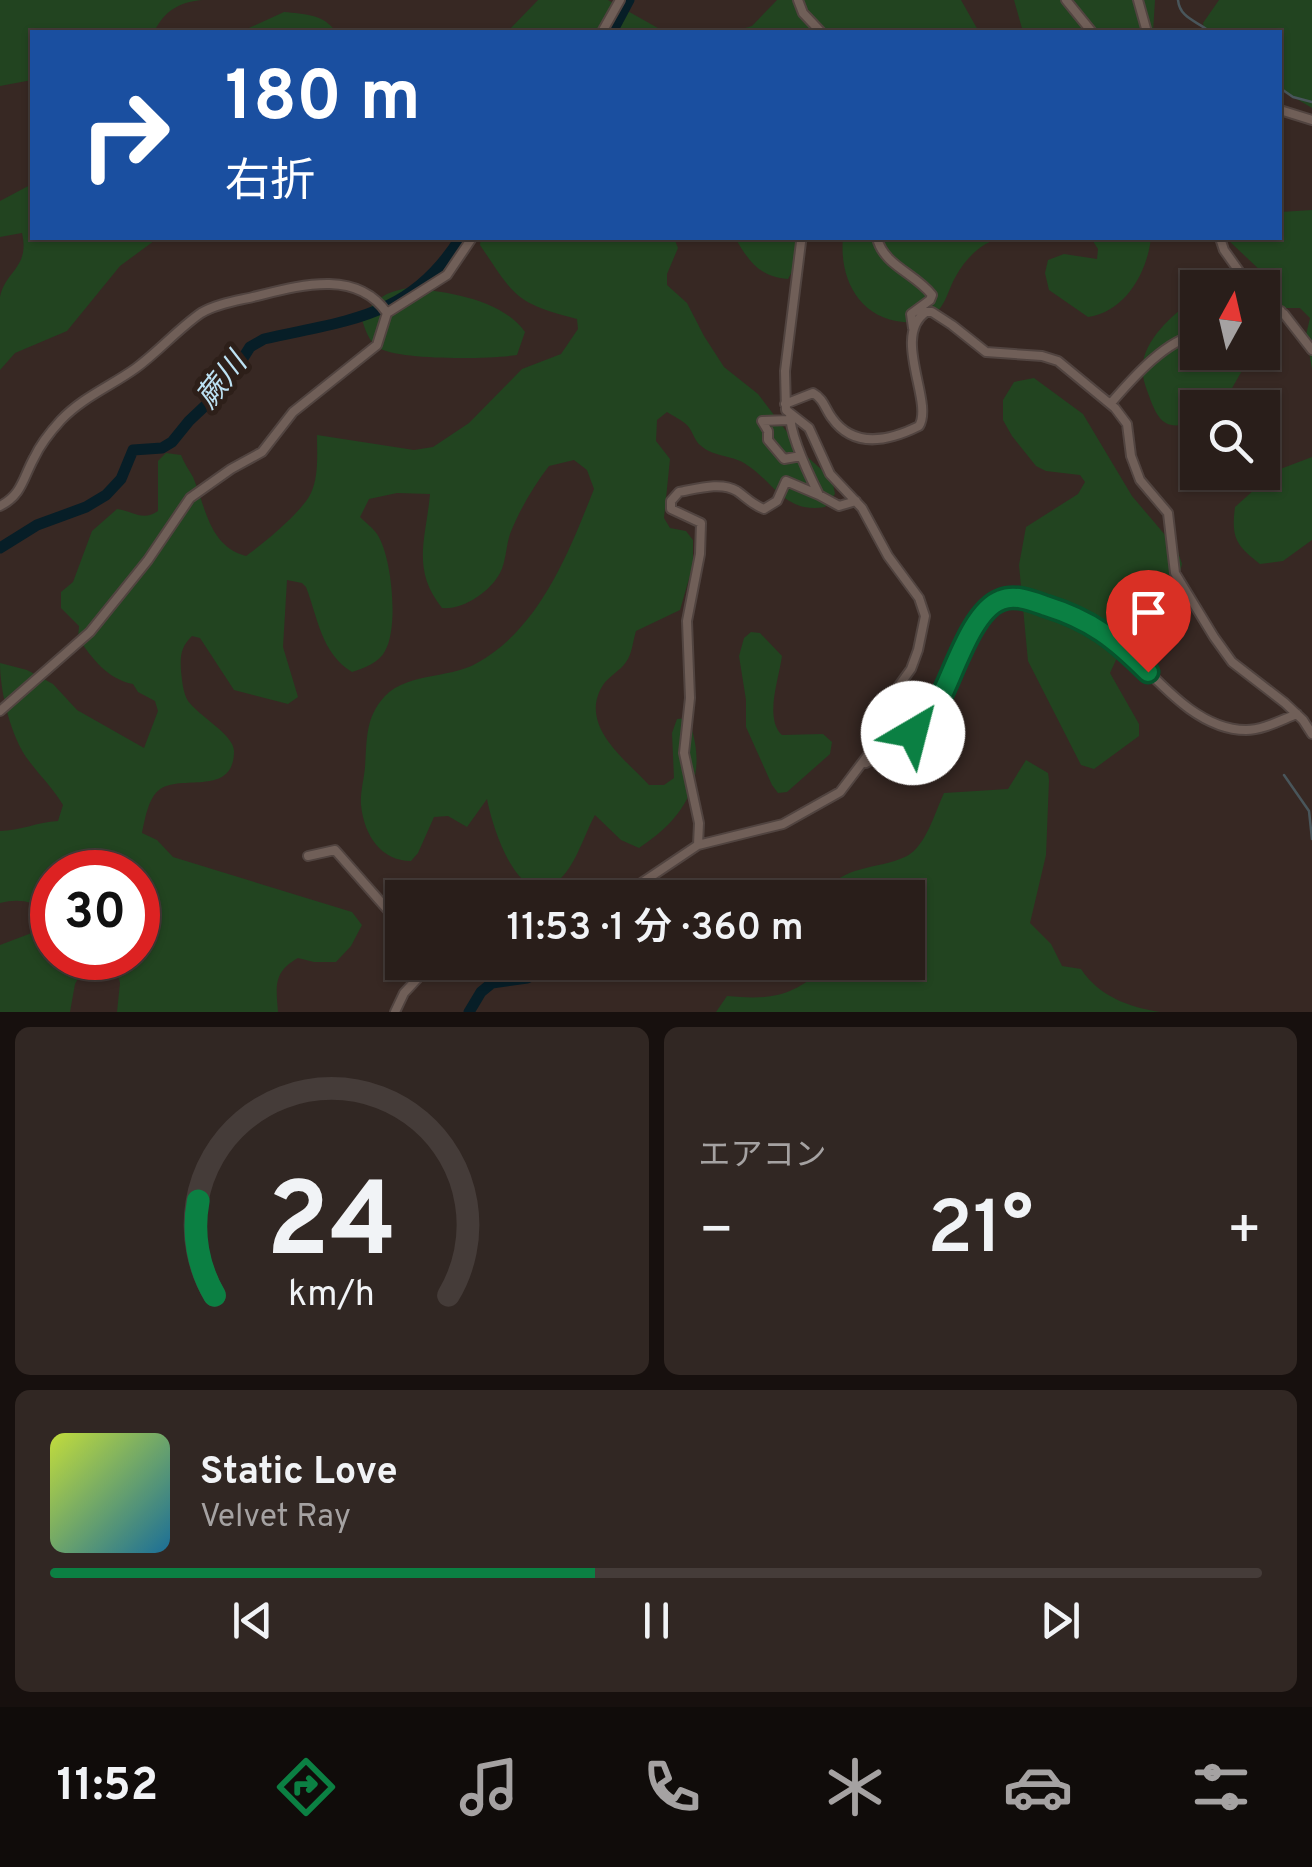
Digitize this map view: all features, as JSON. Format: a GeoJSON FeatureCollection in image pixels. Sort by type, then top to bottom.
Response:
{"type":"FeatureCollection","features":[{"type":"Feature","properties":{"kind":"street"},"geometry":{"type":"LineString","coordinates":[[603,30],[620,0]]}},
{"type":"Feature","properties":{"kind":"street"},"geometry":{"type":"LineString","coordinates":[[798,0],[803,14],[819,30]]}},
{"type":"Feature","properties":{"kind":"street"},"geometry":{"type":"LineString","coordinates":[[1066,0],[1090,30]]}},
{"type":"Feature","properties":{"kind":"street"},"geometry":{"type":"LineString","coordinates":[[1138,0],[1146,30]]}},
{"type":"Feature","properties":{"kind":"street"},"geometry":{"type":"LineString","coordinates":[[1282,111],[1312,120]]}},
{"type":"Feature","properties":{"kind":"street"},"geometry":{"type":"LineString","coordinates":[[0,712],[90,632],[148,560],[190,498],[262,452],[292,412],[377,344],[387,313],[447,275],[471,240]]}},
{"type":"Feature","properties":{"kind":"street"},"geometry":{"type":"LineString","coordinates":[[784,404],[808,393],[820,396],[839,426],[864,440],[915,428],[924,420],[913,368],[912,314],[932,295],[886,256],[878,240]]}},
{"type":"Feature","properties":{"kind":"street"},"geometry":{"type":"LineString","coordinates":[[1221,240],[1238,270]]}},
{"type":"Feature","properties":{"kind":"street"},"geometry":{"type":"LineString","coordinates":[[801,242],[784,404],[818,495]]}},
{"type":"Feature","properties":{"kind":"street"},"geometry":{"type":"LineString","coordinates":[[0,506],[20,491],[44,440],[62,418],[94,392],[134,370],[202,312],[324,283],[353,286],[380,302],[387,313]]}},
{"type":"Feature","properties":{"kind":"street"},"geometry":{"type":"LineString","coordinates":[[1282,311],[1312,350]]}},
{"type":"Feature","properties":{"kind":"street"},"geometry":{"type":"LineString","coordinates":[[914,335],[920,316],[932,312],[986,352],[1058,361],[1111,404],[1127,424],[1140,480],[1168,513],[1175,572],[1232,662],[1297,714],[1312,734]]}},
{"type":"Feature","properties":{"kind":"street"},"geometry":{"type":"LineString","coordinates":[[1111,404],[1146,364],[1180,338]]}},
{"type":"Feature","properties":{"kind":"street"},"geometry":{"type":"LineString","coordinates":[[647,880],[698,846],[783,824],[840,792],[862,766],[894,694],[914,661],[925,616],[919,598],[856,501],[830,474],[809,428],[790,417],[762,422],[768,430],[768,440],[784,458],[801,456]]}},
{"type":"Feature","properties":{"kind":"street"},"geometry":{"type":"LineString","coordinates":[[698,846],[699,823],[684,753],[690,698],[688,621],[700,554],[701,523],[671,510],[672,501],[679,492],[729,488],[739,492],[749,504],[764,509],[777,501],[786,482],[839,506],[856,501]]}},
{"type":"Feature","properties":{"kind":"street"},"geometry":{"type":"LineString","coordinates":[[862,766],[928,719],[977,624],[990,606],[1004,598],[1019,598],[1068,613],[1106,633],[1180,702],[1230,728],[1260,728],[1297,714]]}},
{"type":"Feature","properties":{"kind":"street"},"geometry":{"type":"LineString","coordinates":[[308,856],[335,850],[385,907]]}},
{"type":"Feature","properties":{"kind":"street"},"geometry":{"type":"LineString","coordinates":[[395,1012],[416,980]]}},
{"type":"Feature","properties":{"kind":"green space"},"geometry":{"type":"Polygon","coordinates":[[[0,0],[202,0],[173,9],[155,30],[30,30],[30,80],[0,86],[0,0]]]}},
{"type":"Feature","properties":{"kind":"green space"},"geometry":{"type":"Polygon","coordinates":[[[538,0],[608,0],[661,30],[509,30],[538,0]]]}},
{"type":"Feature","properties":{"kind":"green space"},"geometry":{"type":"Polygon","coordinates":[[[777,0],[961,0],[978,30],[738,30],[752,26],[777,0]]]}},
{"type":"Feature","properties":{"kind":"green space"},"geometry":{"type":"Polygon","coordinates":[[[1014,0],[1155,0],[1153,30],[1022,30],[1014,0]]]}},
{"type":"Feature","properties":{"kind":"green space"},"geometry":{"type":"Polygon","coordinates":[[[1219,0],[1312,0],[1312,108],[1282,90],[1282,30],[1205,30],[1203,23],[1219,0]]]}},
{"type":"Feature","properties":{"kind":"green space"},"geometry":{"type":"Polygon","coordinates":[[[284,12],[320,18],[334,30],[244,30],[284,12]]]}},
{"type":"Feature","properties":{"kind":"green space"},"geometry":{"type":"Polygon","coordinates":[[[30,185],[30,240],[155,240],[120,266],[67,331],[15,353],[0,370],[0,297],[20,262],[24,245],[22,233],[0,237],[0,201],[30,185]]]}},
{"type":"Feature","properties":{"kind":"green space"},"geometry":{"type":"Polygon","coordinates":[[[1312,210],[1312,369],[1306,335],[1310,318],[1300,308],[1280,308],[1280,270],[1260,270],[1228,240],[1282,240],[1282,212],[1312,210]]]}},
{"type":"Feature","properties":{"kind":"green space"},"geometry":{"type":"Polygon","coordinates":[[[481,240],[675,240],[678,248],[667,274],[667,285],[687,303],[724,367],[758,394],[803,453],[832,479],[835,494],[825,507],[799,506],[744,463],[705,449],[677,418],[667,412],[657,420],[656,441],[670,459],[664,518],[670,528],[686,531],[693,540],[693,565],[680,610],[636,631],[628,659],[603,685],[596,714],[607,740],[649,785],[664,785],[674,778],[672,733],[677,719],[688,718],[697,758],[695,776],[682,808],[639,848],[621,840],[595,815],[576,857],[558,880],[521,878],[502,846],[487,799],[467,827],[448,816],[434,817],[411,861],[383,851],[370,836],[361,805],[368,733],[375,710],[400,685],[477,663],[518,630],[563,563],[594,489],[587,470],[574,460],[549,466],[518,516],[495,580],[475,598],[450,608],[442,608],[426,580],[423,553],[430,494],[397,493],[369,499],[360,517],[382,544],[392,592],[392,626],[382,655],[352,672],[327,645],[306,587],[287,580],[283,647],[298,697],[288,704],[234,690],[200,638],[192,636],[181,656],[185,694],[232,745],[232,765],[216,780],[168,785],[159,790],[150,804],[142,833],[157,840],[173,857],[352,912],[362,925],[351,946],[336,962],[298,958],[284,969],[278,981],[278,1012],[117,1012],[119,980],[160,980],[160,850],[30,850],[30,903],[0,903],[0,831],[58,821],[63,805],[17,740],[4,701],[0,663],[27,670],[53,684],[77,710],[144,748],[158,711],[155,701],[101,667],[78,638],[79,626],[61,608],[61,592],[73,582],[92,531],[117,509],[142,516],[158,511],[158,461],[166,453],[181,455],[216,535],[246,556],[307,500],[314,486],[317,435],[414,450],[433,447],[469,423],[522,369],[561,354],[578,329],[577,319],[528,302],[510,287],[480,245],[481,240]]]}},
{"type":"Feature","properties":{"kind":"green space"},"geometry":{"type":"Polygon","coordinates":[[[736,240],[800,240],[788,279],[769,275],[745,254],[736,240]]]}},
{"type":"Feature","properties":{"kind":"green space"},"geometry":{"type":"Polygon","coordinates":[[[843,240],[995,240],[970,257],[937,312],[925,320],[910,322],[888,319],[864,304],[849,281],[843,240]]]}},
{"type":"Feature","properties":{"kind":"green space"},"geometry":{"type":"Polygon","coordinates":[[[1092,240],[1151,240],[1145,264],[1132,289],[1113,307],[1088,317],[1049,290],[1045,273],[1048,260],[1064,254],[1097,259],[1098,249],[1092,240]]]}},
{"type":"Feature","properties":{"kind":"green space"},"geometry":{"type":"Polygon","coordinates":[[[408,288],[472,299],[502,312],[525,332],[517,355],[423,357],[377,347],[362,320],[381,298],[408,288]]]}},
{"type":"Feature","properties":{"kind":"green space"},"geometry":{"type":"Polygon","coordinates":[[[1180,311],[1180,370],[1242,370],[1231,390],[1180,390],[1178,425],[1160,418],[1143,378],[1146,352],[1180,311]]]}},
{"type":"Feature","properties":{"kind":"green space"},"geometry":{"type":"Polygon","coordinates":[[[1034,378],[1083,414],[1132,496],[1177,549],[1182,564],[1175,593],[1153,621],[1121,649],[1110,673],[1139,724],[1139,736],[1094,769],[1081,765],[1028,661],[1019,565],[1026,527],[1078,494],[1085,482],[1080,475],[1036,466],[1003,420],[1003,400],[1014,382],[1034,378]]]}},
{"type":"Feature","properties":{"kind":"green space"},"geometry":{"type":"Polygon","coordinates":[[[1312,457],[1312,540],[1283,561],[1260,564],[1237,540],[1235,507],[1254,490],[1280,490],[1280,469],[1312,457]]]}},
{"type":"Feature","properties":{"kind":"green space"},"geometry":{"type":"Polygon","coordinates":[[[751,632],[760,633],[782,656],[773,709],[782,735],[823,734],[832,742],[830,754],[787,792],[778,793],[772,785],[746,727],[739,656],[744,638],[751,632]]]}},
{"type":"Feature","properties":{"kind":"green space"},"geometry":{"type":"Polygon","coordinates":[[[1026,760],[1048,773],[1046,855],[1030,923],[1051,944],[1062,966],[1081,969],[1115,999],[1160,1012],[716,1012],[727,996],[780,994],[809,980],[925,980],[925,880],[837,880],[914,851],[925,837],[944,793],[1008,789],[1026,760]]]}},
{"type":"Feature","properties":{"kind":"green space"},"geometry":{"type":"Polygon","coordinates":[[[29,934],[30,980],[77,980],[70,1012],[0,1012],[0,945],[29,934]]]}},
{"type":"Feature","properties":{"kind":"waterway","name":"蕨川"},"geometry":{"type":"LineString","coordinates":[[613,30],[629,0]]}},
{"type":"Feature","properties":{"kind":"waterway"},"geometry":{"type":"LineString","coordinates":[[1178,0],[1186,16],[1207,30]]}},
{"type":"Feature","properties":{"kind":"waterway"},"geometry":{"type":"LineString","coordinates":[[1282,89],[1312,102]]}},
{"type":"Feature","properties":{"kind":"waterway","name":"蕨川"},"geometry":{"type":"LineString","coordinates":[[0,548],[37,525],[86,507],[106,495],[121,479],[133,450],[162,448],[172,442],[225,387],[250,347],[264,339],[350,320],[398,300],[441,265],[459,240]]}},
{"type":"Feature","properties":{"kind":"waterway"},"geometry":{"type":"LineString","coordinates":[[1284,775],[1309,811],[1312,839]]}},
{"type":"Feature","properties":{"kind":"waterway"},"geometry":{"type":"LineString","coordinates":[[469,1012],[481,992],[492,983],[513,980]]}},
{"type":"Feature","properties":{"kind":"route"},"geometry":{"type":"LineString","coordinates":[[913,733],[928,719],[977,624],[990,606],[1004,598],[1019,598],[1087,622],[1116,640],[1148,672]]}}]}
